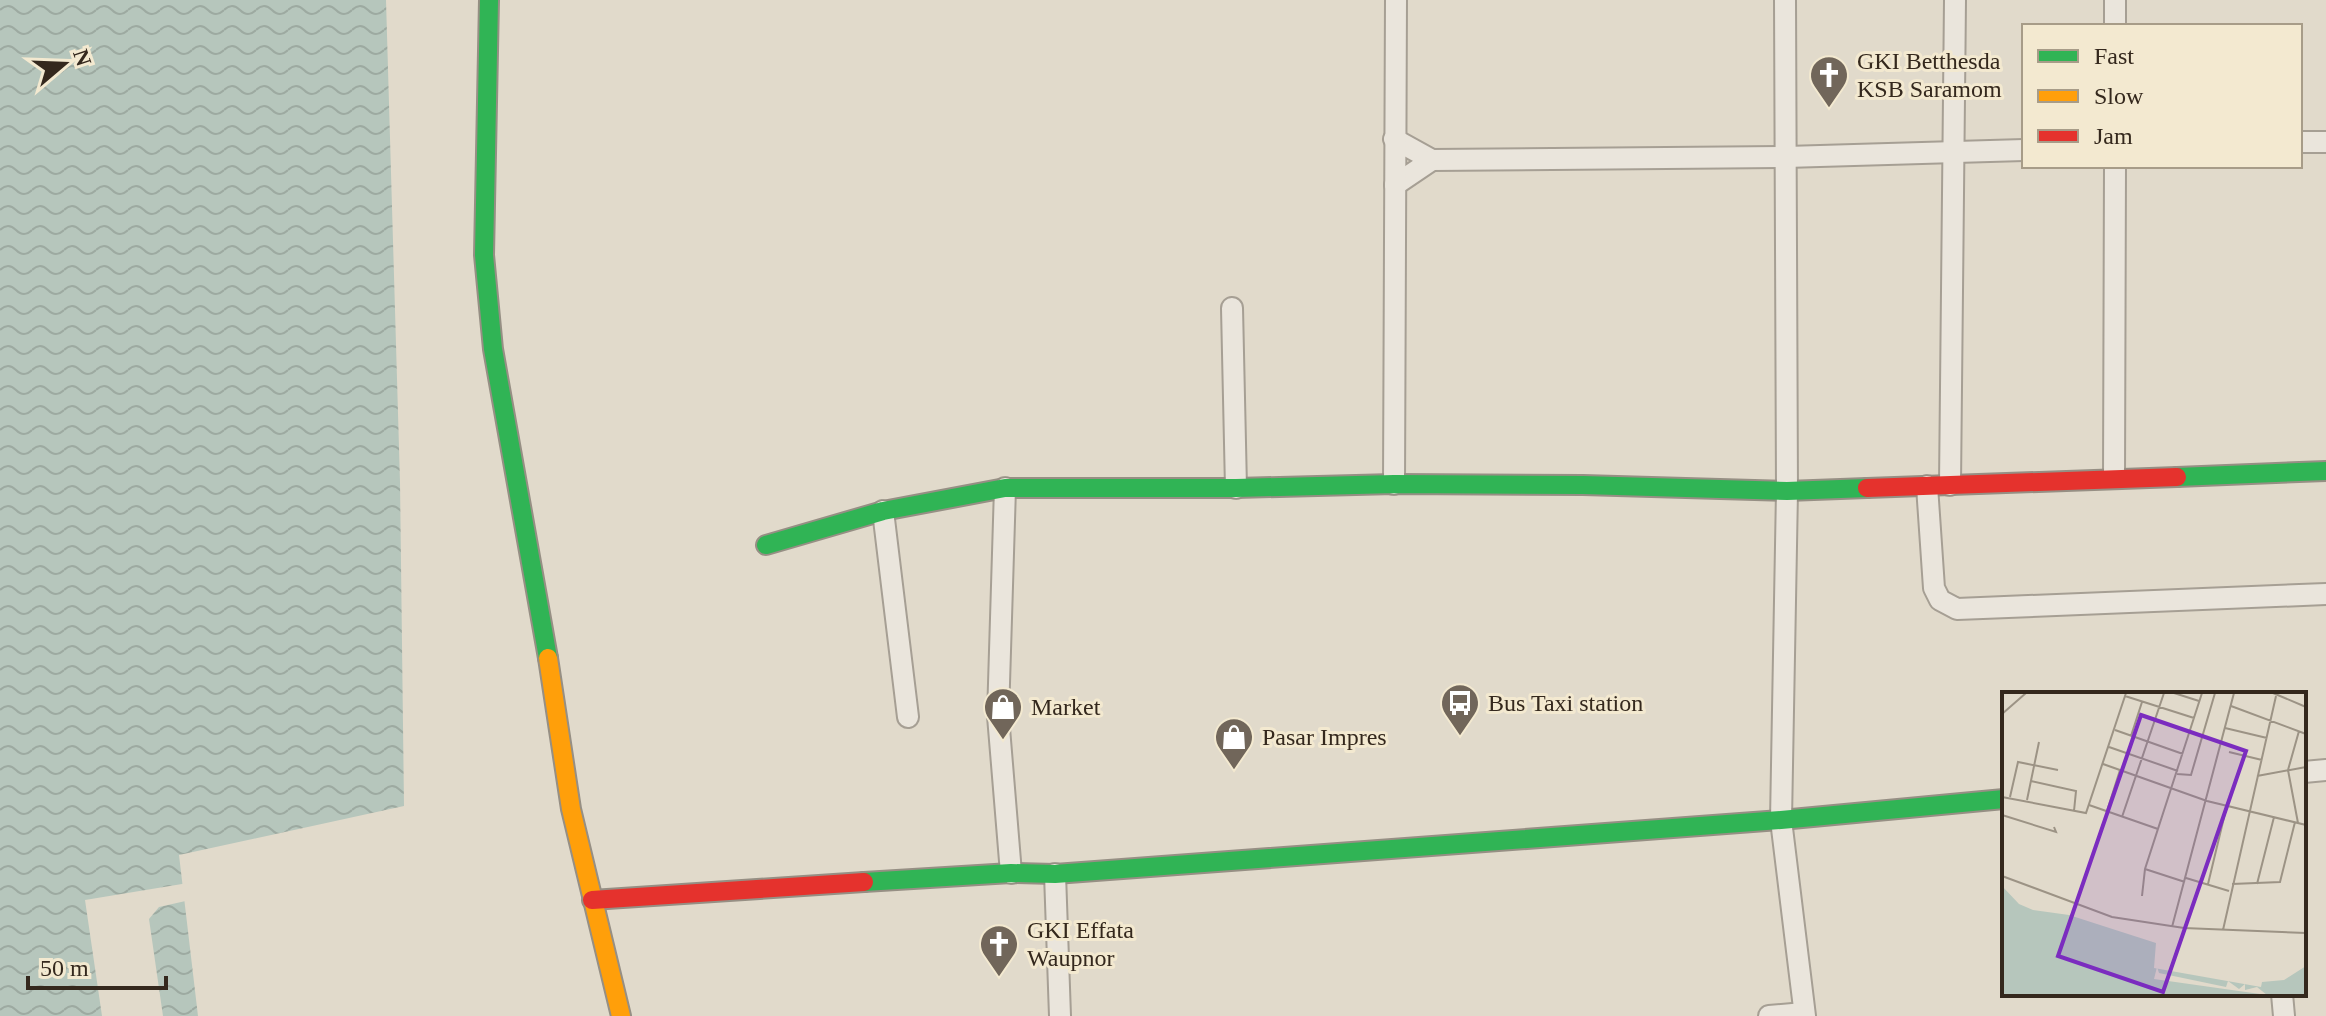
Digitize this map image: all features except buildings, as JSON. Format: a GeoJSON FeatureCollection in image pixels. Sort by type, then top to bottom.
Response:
{"type":"FeatureCollection","features":[{"type":"Feature","properties":{"kind":"street"},"geometry":{"type":"LineString","coordinates":[[489,0],[484,255],[493,349],[537,586],[571,809],[621,1016]]}},
{"type":"Feature","properties":{"kind":"street"},"geometry":{"type":"LineString","coordinates":[[1394,484],[1396,0]]}},
{"type":"Feature","properties":{"kind":"street"},"geometry":{"type":"LineString","coordinates":[[1769,1016],[1804,1014],[1781,820],[1787,491],[1785,0]]}},
{"type":"Feature","properties":{"kind":"street"},"geometry":{"type":"LineString","coordinates":[[1950,485],[1955,0]]}},
{"type":"Feature","properties":{"kind":"street"},"geometry":{"type":"LineString","coordinates":[[2115,0],[2115,24]]}},
{"type":"Feature","properties":{"kind":"street"},"geometry":{"type":"LineString","coordinates":[[1394,139],[1432,160],[1786,157],[2022,150]]}},
{"type":"Feature","properties":{"kind":"street"},"geometry":{"type":"LineString","coordinates":[[2302,142],[2326,142]]}},
{"type":"Feature","properties":{"kind":"street"},"geometry":{"type":"LineString","coordinates":[[1395,185],[1432,160]]}},
{"type":"Feature","properties":{"kind":"street"},"geometry":{"type":"LineString","coordinates":[[2114,478],[2115,168]]}},
{"type":"Feature","properties":{"kind":"street"},"geometry":{"type":"LineString","coordinates":[[1232,308],[1236,488]]}},
{"type":"Feature","properties":{"kind":"street"},"geometry":{"type":"LineString","coordinates":[[766,545],[883,511],[1005,488],[1394,484],[1787,491],[2326,471]]}},
{"type":"Feature","properties":{"kind":"street"},"geometry":{"type":"LineString","coordinates":[[1927,486],[1934,588],[1940,600],[1957,609],[2326,594]]}},
{"type":"Feature","properties":{"kind":"street"},"geometry":{"type":"LineString","coordinates":[[1005,488],[998,716],[1011,873]]}},
{"type":"Feature","properties":{"kind":"street"},"geometry":{"type":"LineString","coordinates":[[883,511],[908,717]]}},
{"type":"Feature","properties":{"kind":"street"},"geometry":{"type":"LineString","coordinates":[[2306,772],[2326,770]]}},
{"type":"Feature","properties":{"kind":"street"},"geometry":{"type":"LineString","coordinates":[[592,900],[1011,873],[1055,874],[1781,820],[2002,799]]}},
{"type":"Feature","properties":{"kind":"street"},"geometry":{"type":"LineString","coordinates":[[1055,874],[1060,1016]]}},
{"type":"Feature","properties":{"kind":"street"},"geometry":{"type":"LineString","coordinates":[[2282,996],[2284,1016]]}},
{"type":"Feature","properties":{"kind":"water"},"geometry":{"type":"Polygon","coordinates":[[[0,0],[386,0],[400,482],[404,806],[179,855],[198,1016],[0,1016],[0,0]]]}},
{"type":"Feature","properties":{"kind":"pier"},"geometry":{"type":"Polygon","coordinates":[[[188,883],[190,900],[159,907],[149,919],[163,1016],[102,1016],[85,900],[188,883]]]}},
{"type":"Feature","properties":{"kind":"traffic: fast"},"geometry":{"type":"LineString","coordinates":[[489,0],[484,255],[493,349],[548,658]]}},
{"type":"Feature","properties":{"kind":"traffic: fast"},"geometry":{"type":"LineString","coordinates":[[2177,477],[2326,471]]}},
{"type":"Feature","properties":{"kind":"traffic: fast"},"geometry":{"type":"LineString","coordinates":[[766,545],[883,511],[1005,488],[1394,484],[1787,491],[1867,488]]}},
{"type":"Feature","properties":{"kind":"traffic: fast"},"geometry":{"type":"LineString","coordinates":[[864,882],[1011,873],[1055,874],[1781,820],[2002,799]]}},
{"type":"Feature","properties":{"kind":"traffic: slow"},"geometry":{"type":"LineString","coordinates":[[548,658],[571,809],[621,1016]]}},
{"type":"Feature","properties":{"kind":"traffic: jam"},"geometry":{"type":"LineString","coordinates":[[1867,488],[2177,477]]}},
{"type":"Feature","properties":{"kind":"traffic: jam"},"geometry":{"type":"LineString","coordinates":[[592,900],[864,882]]}},
{"type":"Feature","properties":{"kind":"place","name":"GKI Betthesda KSB Saramom"},"geometry":{"type":"Point","coordinates":[1829,109]}},
{"type":"Feature","properties":{"kind":"place","name":"Bus Taxi station"},"geometry":{"type":"Point","coordinates":[1460,737]}},
{"type":"Feature","properties":{"kind":"place","name":"Market"},"geometry":{"type":"Point","coordinates":[1003,741]}},
{"type":"Feature","properties":{"kind":"place","name":"Pasar Impres"},"geometry":{"type":"Point","coordinates":[1234,771]}},
{"type":"Feature","properties":{"kind":"place","name":"GKI Effata Waupnor"},"geometry":{"type":"Point","coordinates":[999,978]}}]}
